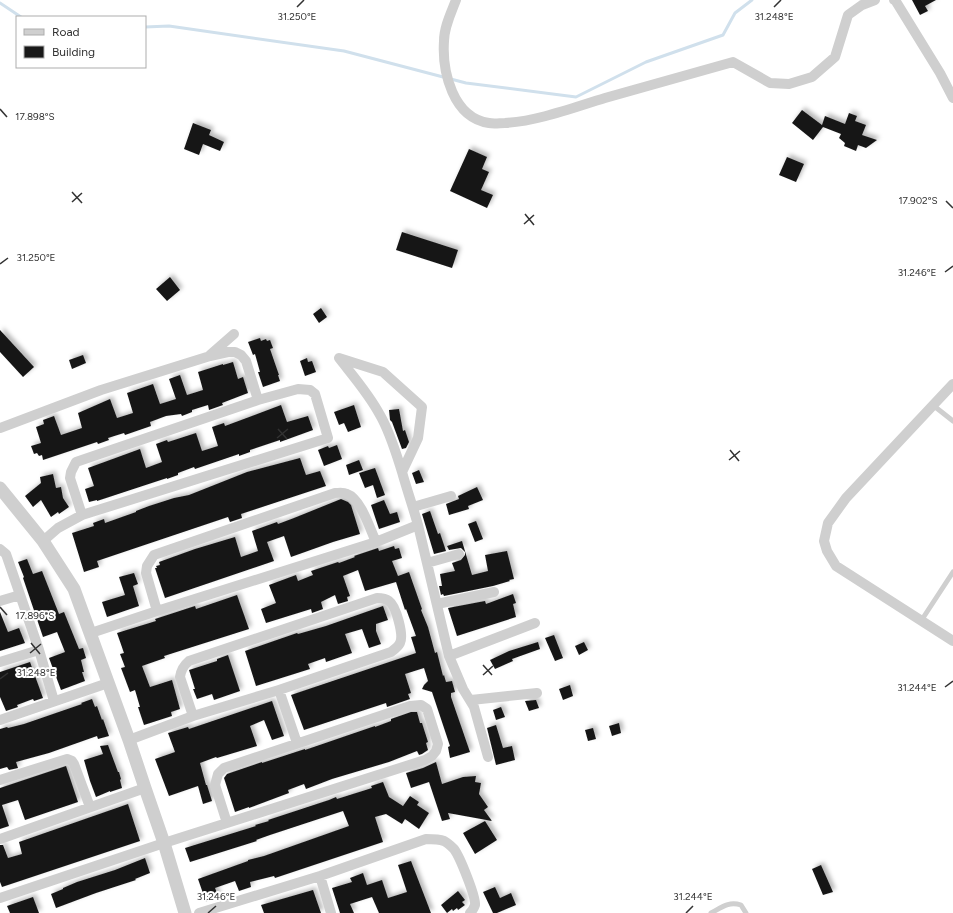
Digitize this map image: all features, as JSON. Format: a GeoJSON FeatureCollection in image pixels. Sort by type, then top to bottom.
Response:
{"type":"FeatureCollection","features":[{"type":"Feature","properties":{"kind":"street"},"geometry":{"type":"LineString","coordinates":[[456,0],[445,30],[444,40],[444,55],[450,83],[454,97],[467,113],[478,120],[490,124],[518,122],[734,62],[770,83],[789,84],[812,77],[835,57],[848,15],[862,5],[875,0]]}},
{"type":"Feature","properties":{"kind":"street"},"geometry":{"type":"LineString","coordinates":[[894,0],[940,73],[953,98]]}},
{"type":"Feature","properties":{"kind":"street"},"geometry":{"type":"LineString","coordinates":[[210,356],[234,334]]}},
{"type":"Feature","properties":{"kind":"street"},"geometry":{"type":"LineString","coordinates":[[0,428],[101,390],[210,356],[228,352],[235,352],[241,355],[246,361],[258,400]]}},
{"type":"Feature","properties":{"kind":"street"},"geometry":{"type":"LineString","coordinates":[[402,472],[418,438],[422,407],[383,372],[339,358],[370,397],[381,416],[395,450],[418,525],[449,656],[463,689],[471,700],[488,757]]}},
{"type":"Feature","properties":{"kind":"street"},"geometry":{"type":"LineString","coordinates":[[953,384],[934,406],[846,498],[828,523],[824,540],[827,551],[836,566],[953,641]]}},
{"type":"Feature","properties":{"kind":"street"},"geometry":{"type":"LineString","coordinates":[[43,541],[58,528],[82,515],[328,438],[315,394],[310,390],[298,389],[258,400],[76,462],[70,472],[70,478],[82,515]]}},
{"type":"Feature","properties":{"kind":"street"},"geometry":{"type":"LineString","coordinates":[[0,488],[43,541],[74,589],[129,740],[164,843],[185,913]]}},
{"type":"Feature","properties":{"kind":"street"},"geometry":{"type":"LineString","coordinates":[[157,610],[146,573],[147,566],[154,555],[335,493],[342,492],[354,498],[359,504],[376,542]]}},
{"type":"Feature","properties":{"kind":"street"},"geometry":{"type":"LineString","coordinates":[[413,507],[451,496]]}},
{"type":"Feature","properties":{"kind":"street"},"geometry":{"type":"LineString","coordinates":[[91,633],[157,610],[376,542],[418,525]]}},
{"type":"Feature","properties":{"kind":"street"},"geometry":{"type":"LineString","coordinates":[[0,549],[6,554],[54,701]]}},
{"type":"Feature","properties":{"kind":"street"},"geometry":{"type":"LineString","coordinates":[[427,563],[459,554]]}},
{"type":"Feature","properties":{"kind":"street"},"geometry":{"type":"LineString","coordinates":[[437,604],[494,592]]}},
{"type":"Feature","properties":{"kind":"street"},"geometry":{"type":"LineString","coordinates":[[0,601],[20,595]]}},
{"type":"Feature","properties":{"kind":"street"},"geometry":{"type":"LineString","coordinates":[[129,740],[193,716],[279,690],[391,652],[397,648],[401,642],[402,634],[394,607],[389,601],[377,598],[189,661],[181,670],[180,677],[193,716]]}},
{"type":"Feature","properties":{"kind":"street"},"geometry":{"type":"LineString","coordinates":[[449,656],[535,623]]}},
{"type":"Feature","properties":{"kind":"street"},"geometry":{"type":"LineString","coordinates":[[0,662],[38,650]]}},
{"type":"Feature","properties":{"kind":"street"},"geometry":{"type":"LineString","coordinates":[[0,720],[108,683]]}},
{"type":"Feature","properties":{"kind":"street"},"geometry":{"type":"LineString","coordinates":[[279,690],[297,743]]}},
{"type":"Feature","properties":{"kind":"street"},"geometry":{"type":"LineString","coordinates":[[471,700],[537,693]]}},
{"type":"Feature","properties":{"kind":"street"},"geometry":{"type":"LineString","coordinates":[[0,898],[164,843],[227,823],[425,760],[436,752],[438,744],[427,709],[416,705],[410,706],[224,768],[218,774],[214,785],[227,823]]}},
{"type":"Feature","properties":{"kind":"street"},"geometry":{"type":"LineString","coordinates":[[0,780],[67,759],[72,761],[74,764],[90,807]]}},
{"type":"Feature","properties":{"kind":"street"},"geometry":{"type":"LineString","coordinates":[[0,839],[145,788]]}},
{"type":"Feature","properties":{"kind":"street"},"geometry":{"type":"LineString","coordinates":[[199,913],[320,876],[426,839],[435,839],[445,842],[454,848],[459,857],[474,897],[474,909],[470,913]]}},
{"type":"Feature","properties":{"kind":"street"},"geometry":{"type":"LineString","coordinates":[[320,876],[331,913]]}},
{"type":"Feature","properties":{"kind":"lane"},"geometry":{"type":"LineString","coordinates":[[934,406],[953,421]]}},
{"type":"Feature","properties":{"kind":"lane"},"geometry":{"type":"LineString","coordinates":[[922,621],[953,572]]}},
{"type":"Feature","properties":{"kind":"lane"},"geometry":{"type":"LineString","coordinates":[[711,913],[728,903],[735,902],[741,905],[746,913]]}},
{"type":"Feature","properties":{"kind":"building"},"geometry":{"type":"Polygon","coordinates":[[[912,0],[936,0],[925,6],[928,11],[920,15],[912,0]]]}},
{"type":"Feature","properties":{"kind":"building"},"geometry":{"type":"Polygon","coordinates":[[[802,110],[822,125],[825,116],[845,124],[849,113],[857,116],[855,121],[866,125],[862,135],[877,140],[866,148],[858,145],[856,151],[844,146],[845,143],[839,138],[841,134],[823,127],[813,140],[792,123],[802,110]]]}},
{"type":"Feature","properties":{"kind":"building"},"geometry":{"type":"Polygon","coordinates":[[[193,123],[211,130],[209,135],[224,142],[220,151],[203,144],[199,155],[184,149],[193,123]]]}},
{"type":"Feature","properties":{"kind":"building"},"geometry":{"type":"Polygon","coordinates":[[[469,149],[487,157],[482,169],[489,172],[481,190],[493,195],[487,208],[450,191],[469,149]]]}},
{"type":"Feature","properties":{"kind":"building"},"geometry":{"type":"Polygon","coordinates":[[[787,157],[804,164],[796,182],[779,175],[787,157]]]}},
{"type":"Feature","properties":{"kind":"building"},"geometry":{"type":"Polygon","coordinates":[[[402,232],[458,250],[452,268],[396,250],[402,232]]]}},
{"type":"Feature","properties":{"kind":"building"},"geometry":{"type":"Polygon","coordinates":[[[170,277],[180,290],[167,301],[156,289],[170,277]]]}},
{"type":"Feature","properties":{"kind":"building"},"geometry":{"type":"Polygon","coordinates":[[[321,308],[327,317],[319,323],[313,314],[321,308]]]}},
{"type":"Feature","properties":{"kind":"building"},"geometry":{"type":"Polygon","coordinates":[[[0,330],[34,367],[23,377],[0,352],[0,330]]]}},
{"type":"Feature","properties":{"kind":"building"},"geometry":{"type":"Polygon","coordinates":[[[260,338],[261,341],[266,339],[267,341],[270,340],[273,348],[270,349],[280,381],[263,387],[258,372],[260,372],[255,354],[253,355],[248,342],[260,338]]]}},
{"type":"Feature","properties":{"kind":"building"},"geometry":{"type":"Polygon","coordinates":[[[83,355],[86,363],[72,369],[69,360],[83,355]]]}},
{"type":"Feature","properties":{"kind":"building"},"geometry":{"type":"Polygon","coordinates":[[[307,358],[308,362],[312,361],[316,372],[305,376],[300,361],[307,358]]]}},
{"type":"Feature","properties":{"kind":"building"},"geometry":{"type":"Polygon","coordinates":[[[233,362],[238,379],[243,377],[248,393],[222,403],[223,405],[209,410],[208,405],[192,410],[192,412],[182,416],[181,414],[166,416],[150,422],[151,426],[125,435],[124,433],[108,438],[109,440],[98,444],[97,442],[43,460],[42,455],[39,456],[37,453],[34,454],[31,446],[41,443],[36,427],[44,424],[43,420],[54,416],[61,435],[82,428],[78,413],[110,399],[117,418],[133,413],[127,393],[153,384],[160,404],[176,399],[169,379],[180,375],[187,395],[203,390],[198,372],[233,362]]]}},
{"type":"Feature","properties":{"kind":"building"},"geometry":{"type":"Polygon","coordinates":[[[281,405],[287,422],[308,416],[313,430],[280,442],[280,440],[250,450],[250,452],[239,456],[239,454],[195,469],[194,467],[167,479],[97,501],[89,502],[85,489],[94,486],[88,468],[140,449],[146,468],[162,462],[156,444],[167,440],[168,442],[196,433],[202,451],[218,446],[212,427],[224,423],[225,426],[281,405]]]}},
{"type":"Feature","properties":{"kind":"building"},"geometry":{"type":"Polygon","coordinates":[[[354,405],[361,427],[348,432],[344,423],[339,425],[334,412],[354,405]]]}},
{"type":"Feature","properties":{"kind":"building"},"geometry":{"type":"Polygon","coordinates":[[[399,409],[403,431],[405,430],[409,442],[406,448],[402,449],[390,420],[389,410],[399,409]]]}},
{"type":"Feature","properties":{"kind":"building"},"geometry":{"type":"Polygon","coordinates":[[[337,445],[342,459],[324,466],[318,450],[328,446],[329,448],[337,445]]]}},
{"type":"Feature","properties":{"kind":"building"},"geometry":{"type":"Polygon","coordinates":[[[300,458],[306,475],[320,471],[326,486],[241,514],[242,518],[230,522],[228,517],[97,561],[99,567],[84,572],[72,533],[94,526],[93,523],[104,519],[105,523],[149,506],[189,495],[247,472],[300,458]]]}},
{"type":"Feature","properties":{"kind":"building"},"geometry":{"type":"Polygon","coordinates":[[[359,460],[363,470],[349,475],[346,465],[359,460]]]}},
{"type":"Feature","properties":{"kind":"building"},"geometry":{"type":"Polygon","coordinates":[[[375,468],[385,495],[377,498],[373,485],[365,488],[359,473],[375,468]]]}},
{"type":"Feature","properties":{"kind":"building"},"geometry":{"type":"Polygon","coordinates":[[[419,470],[424,482],[416,484],[412,473],[419,470]]]}},
{"type":"Feature","properties":{"kind":"building"},"geometry":{"type":"Polygon","coordinates":[[[53,474],[56,488],[61,487],[63,498],[69,507],[59,514],[58,512],[51,517],[41,500],[33,507],[25,496],[41,483],[40,477],[53,474]]]}},
{"type":"Feature","properties":{"kind":"building"},"geometry":{"type":"Polygon","coordinates":[[[477,487],[483,500],[468,506],[469,509],[449,515],[446,504],[459,499],[458,496],[477,487]]]}},
{"type":"Feature","properties":{"kind":"building"},"geometry":{"type":"Polygon","coordinates":[[[341,499],[351,505],[360,534],[291,557],[284,536],[267,542],[274,561],[165,598],[155,568],[157,568],[156,566],[160,565],[159,562],[235,537],[241,557],[258,551],[252,531],[277,522],[278,524],[341,499]]]}},
{"type":"Feature","properties":{"kind":"building"},"geometry":{"type":"Polygon","coordinates":[[[384,500],[390,514],[397,512],[400,522],[379,529],[371,505],[384,500]]]}},
{"type":"Feature","properties":{"kind":"building"},"geometry":{"type":"Polygon","coordinates":[[[430,511],[446,551],[434,554],[422,514],[430,511]]]}},
{"type":"Feature","properties":{"kind":"building"},"geometry":{"type":"Polygon","coordinates":[[[476,521],[483,539],[475,542],[468,524],[476,521]]]}},
{"type":"Feature","properties":{"kind":"building"},"geometry":{"type":"Polygon","coordinates":[[[462,541],[472,575],[488,571],[485,555],[507,551],[514,579],[493,586],[444,596],[443,594],[441,595],[439,586],[442,586],[440,574],[455,571],[452,563],[461,560],[465,555],[465,552],[461,548],[449,550],[447,546],[462,541]]]}},
{"type":"Feature","properties":{"kind":"building"},"geometry":{"type":"Polygon","coordinates":[[[394,546],[395,549],[399,548],[402,558],[392,561],[398,576],[409,572],[428,627],[435,653],[437,652],[443,676],[444,675],[446,682],[452,681],[455,692],[451,693],[451,697],[470,752],[450,758],[448,747],[450,746],[432,692],[422,689],[428,681],[424,668],[405,674],[411,693],[408,694],[410,699],[387,707],[386,703],[304,730],[291,695],[416,653],[411,637],[416,636],[406,609],[405,610],[396,582],[365,591],[358,570],[343,576],[350,596],[347,597],[348,601],[338,604],[335,595],[321,602],[323,609],[312,613],[311,609],[266,623],[261,609],[276,603],[269,585],[296,575],[298,581],[313,575],[311,571],[338,562],[339,563],[378,548],[379,551],[394,546]]]}},
{"type":"Feature","properties":{"kind":"building"},"geometry":{"type":"Polygon","coordinates":[[[27,559],[33,574],[42,571],[59,614],[64,612],[79,649],[83,648],[86,658],[81,660],[84,672],[82,672],[85,681],[61,690],[49,658],[65,652],[57,632],[43,637],[18,562],[27,559]]]}},
{"type":"Feature","properties":{"kind":"building"},"geometry":{"type":"Polygon","coordinates":[[[134,573],[138,584],[133,586],[139,606],[107,617],[102,602],[125,595],[119,577],[134,573]]]}},
{"type":"Feature","properties":{"kind":"building"},"geometry":{"type":"Polygon","coordinates":[[[513,594],[516,603],[513,604],[516,617],[457,636],[448,608],[485,601],[486,604],[513,594]]]}},
{"type":"Feature","properties":{"kind":"building"},"geometry":{"type":"Polygon","coordinates":[[[237,595],[249,629],[164,656],[165,658],[142,666],[150,687],[172,680],[180,709],[171,712],[172,716],[144,725],[138,707],[140,707],[135,690],[130,692],[121,668],[125,667],[120,654],[124,653],[117,633],[156,621],[155,619],[195,606],[196,609],[237,595]]]}},
{"type":"Feature","properties":{"kind":"building"},"geometry":{"type":"Polygon","coordinates":[[[383,606],[388,620],[376,624],[376,631],[381,644],[369,648],[362,629],[345,634],[352,653],[326,662],[325,658],[308,664],[310,669],[256,686],[245,651],[297,633],[298,634],[326,626],[383,606]]]}},
{"type":"Feature","properties":{"kind":"building"},"geometry":{"type":"Polygon","coordinates":[[[0,612],[8,632],[19,628],[25,643],[0,651],[0,612]]]}},
{"type":"Feature","properties":{"kind":"building"},"geometry":{"type":"Polygon","coordinates":[[[554,635],[563,658],[555,661],[545,638],[554,635]]]}},
{"type":"Feature","properties":{"kind":"building"},"geometry":{"type":"Polygon","coordinates":[[[538,642],[540,649],[512,659],[513,661],[495,669],[490,660],[509,651],[538,642]]]}},
{"type":"Feature","properties":{"kind":"building"},"geometry":{"type":"Polygon","coordinates":[[[584,642],[588,650],[579,655],[575,646],[584,642]]]}},
{"type":"Feature","properties":{"kind":"building"},"geometry":{"type":"Polygon","coordinates":[[[228,655],[240,691],[214,700],[212,694],[197,699],[189,670],[217,661],[217,659],[228,655]]]}},
{"type":"Feature","properties":{"kind":"building"},"geometry":{"type":"Polygon","coordinates":[[[30,662],[43,698],[34,701],[33,699],[17,705],[18,707],[6,711],[0,697],[0,672],[30,662]]]}},
{"type":"Feature","properties":{"kind":"building"},"geometry":{"type":"Polygon","coordinates":[[[570,685],[573,696],[563,700],[559,689],[570,685]]]}},
{"type":"Feature","properties":{"kind":"building"},"geometry":{"type":"Polygon","coordinates":[[[92,699],[95,707],[97,706],[102,720],[103,719],[109,736],[98,739],[97,736],[49,753],[16,762],[18,768],[9,770],[7,767],[0,769],[0,729],[24,724],[82,704],[81,703],[92,699]]]}},
{"type":"Feature","properties":{"kind":"building"},"geometry":{"type":"Polygon","coordinates":[[[536,700],[539,708],[529,711],[525,701],[536,700]]]}},
{"type":"Feature","properties":{"kind":"building"},"geometry":{"type":"Polygon","coordinates":[[[272,701],[284,736],[272,740],[264,720],[250,726],[257,746],[200,763],[212,801],[203,804],[198,786],[169,796],[155,759],[175,752],[168,733],[188,727],[189,729],[272,701]]]}},
{"type":"Feature","properties":{"kind":"building"},"geometry":{"type":"Polygon","coordinates":[[[501,707],[505,717],[496,720],[493,710],[501,707]]]}},
{"type":"Feature","properties":{"kind":"building"},"geometry":{"type":"Polygon","coordinates":[[[411,712],[417,712],[428,742],[426,743],[428,750],[422,754],[419,755],[417,751],[389,762],[332,779],[306,789],[304,784],[288,790],[289,793],[235,812],[224,778],[227,774],[375,727],[391,721],[391,719],[411,712]]]}},
{"type":"Feature","properties":{"kind":"building"},"geometry":{"type":"Polygon","coordinates":[[[619,723],[621,733],[612,736],[609,726],[619,723]]]}},
{"type":"Feature","properties":{"kind":"building"},"geometry":{"type":"Polygon","coordinates":[[[496,725],[503,748],[512,746],[515,760],[496,765],[487,728],[496,725]]]}},
{"type":"Feature","properties":{"kind":"building"},"geometry":{"type":"Polygon","coordinates":[[[593,728],[596,739],[588,741],[585,730],[593,728]]]}},
{"type":"Feature","properties":{"kind":"building"},"geometry":{"type":"Polygon","coordinates":[[[108,745],[119,772],[122,788],[96,797],[84,760],[103,754],[100,746],[108,745]]]}},
{"type":"Feature","properties":{"kind":"building"},"geometry":{"type":"Polygon","coordinates":[[[436,762],[442,784],[463,777],[476,776],[475,782],[481,783],[479,794],[488,807],[484,810],[492,821],[448,813],[450,819],[442,821],[429,782],[411,788],[406,773],[436,762]]]}},
{"type":"Feature","properties":{"kind":"building"},"geometry":{"type":"Polygon","coordinates":[[[66,766],[78,802],[25,820],[18,800],[2,805],[9,826],[0,829],[0,788],[66,766]]]}},
{"type":"Feature","properties":{"kind":"building"},"geometry":{"type":"Polygon","coordinates":[[[383,782],[389,797],[403,806],[410,796],[419,802],[417,805],[429,813],[419,829],[405,819],[402,824],[386,814],[375,817],[383,842],[275,878],[274,876],[250,882],[251,887],[239,891],[235,881],[215,888],[219,898],[206,902],[198,879],[248,860],[264,856],[349,826],[343,811],[256,840],[257,841],[190,862],[185,848],[256,826],[255,825],[269,821],[268,820],[336,797],[337,799],[372,788],[371,786],[383,782]]]}},
{"type":"Feature","properties":{"kind":"building"},"geometry":{"type":"Polygon","coordinates":[[[128,804],[140,841],[2,887],[0,882],[0,845],[3,845],[8,858],[22,854],[19,842],[128,804]]]}},
{"type":"Feature","properties":{"kind":"building"},"geometry":{"type":"Polygon","coordinates":[[[485,821],[497,840],[475,854],[463,833],[485,821]]]}},
{"type":"Feature","properties":{"kind":"building"},"geometry":{"type":"Polygon","coordinates":[[[145,858],[150,873],[135,879],[136,880],[56,908],[51,894],[77,882],[115,870],[145,858]]]}},
{"type":"Feature","properties":{"kind":"building"},"geometry":{"type":"Polygon","coordinates":[[[411,861],[431,913],[379,913],[372,897],[350,904],[354,913],[340,913],[332,888],[352,882],[350,878],[363,873],[367,885],[382,880],[388,898],[407,892],[398,865],[411,861]]]}},
{"type":"Feature","properties":{"kind":"building"},"geometry":{"type":"Polygon","coordinates":[[[821,865],[833,892],[823,895],[812,869],[821,865]]]}},
{"type":"Feature","properties":{"kind":"building"},"geometry":{"type":"Polygon","coordinates":[[[495,887],[500,898],[511,893],[516,905],[497,913],[493,913],[483,892],[495,887]]]}},
{"type":"Feature","properties":{"kind":"building"},"geometry":{"type":"Polygon","coordinates":[[[313,890],[321,913],[264,913],[261,905],[313,890]]]}},
{"type":"Feature","properties":{"kind":"building"},"geometry":{"type":"Polygon","coordinates":[[[458,891],[465,900],[462,902],[465,905],[458,910],[457,908],[453,911],[452,909],[447,913],[441,905],[458,891]]]}},
{"type":"Feature","properties":{"kind":"building"},"geometry":{"type":"Polygon","coordinates":[[[33,897],[39,913],[10,913],[7,906],[33,897]]]}},
{"type":"Feature","properties":{"kind":"waterway"},"geometry":{"type":"LineString","coordinates":[[146,27],[169,26],[344,51],[466,83],[576,97],[646,62],[723,35],[735,13],[752,0]]}},
{"type":"Feature","properties":{"kind":"waterway"},"geometry":{"type":"LineString","coordinates":[[0,3],[20,16]]}}]}
